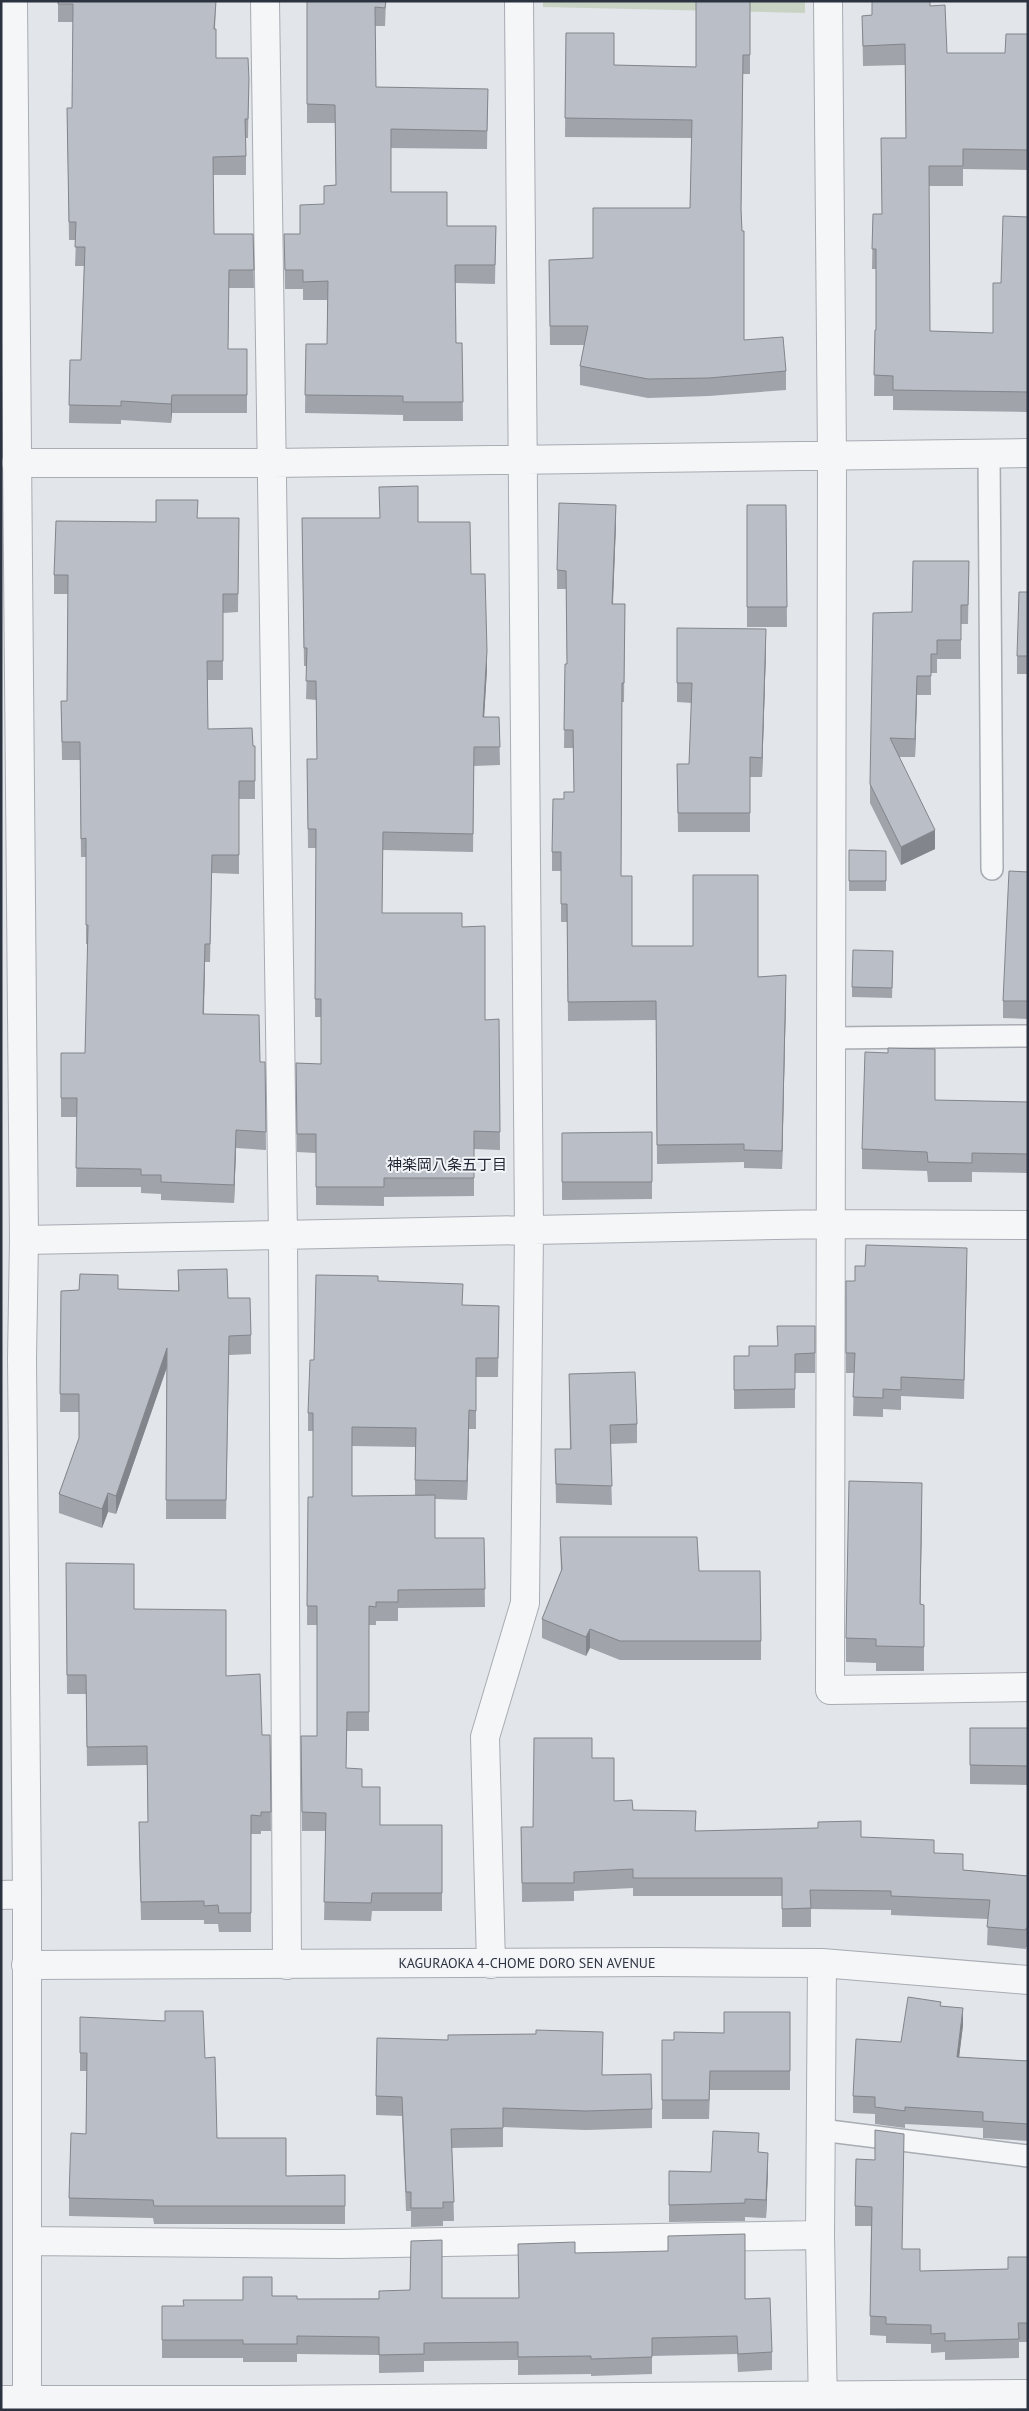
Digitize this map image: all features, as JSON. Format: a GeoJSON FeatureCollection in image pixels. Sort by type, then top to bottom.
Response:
{"type":"FeatureCollection","features":[{"type":"Feature","properties":{"kind":"street"},"geometry":{"type":"LineString","coordinates":[[13,1],[8,352],[16,463],[11,853],[24,1240],[12,1359],[14,1895],[26,1966],[27,2241],[19,2403],[266,2405],[823,2403],[1028,2394]]}},
{"type":"Feature","properties":{"kind":"street"},"geometry":{"type":"LineString","coordinates":[[265,1],[283,1235],[287,1965]]}},
{"type":"Feature","properties":{"kind":"street"},"geometry":{"type":"LineString","coordinates":[[491,1964],[485,1737],[525,1604],[530,1231],[519,1]]}},
{"type":"Feature","properties":{"kind":"street"},"geometry":{"type":"LineString","coordinates":[[828,1],[832,456],[830,1690],[1028,1687]]}},
{"type":"Feature","properties":{"kind":"street"},"geometry":{"type":"LineString","coordinates":[[16,463],[273,463],[524,458],[1028,453]]}},
{"type":"Feature","properties":{"kind":"street"},"geometry":{"type":"LineString","coordinates":[[24,1240],[831,1224],[1028,1225]]}},
{"type":"Feature","properties":{"kind":"street"},"geometry":{"type":"LineString","coordinates":[[822,1963],[820,2235],[823,2403]]}},
{"type":"Feature","properties":{"kind":"street","name":"KAGURAOKA 4-CHOME DORO SEN AVENUE"},"geometry":{"type":"LineString","coordinates":[[26,1966],[822,1963],[1028,1980]]}},
{"type":"Feature","properties":{"kind":"street"},"geometry":{"type":"LineString","coordinates":[[27,2241],[341,2244],[820,2235]]}},
{"type":"Feature","properties":{"kind":"lane"},"geometry":{"type":"LineString","coordinates":[[988,453],[992,869]]}},
{"type":"Feature","properties":{"kind":"lane"},"geometry":{"type":"LineString","coordinates":[[831,1038],[1028,1036]]}},
{"type":"Feature","properties":{"kind":"lane"},"geometry":{"type":"LineString","coordinates":[[821,2130],[1028,2156]]}},
{"type":"Feature","properties":{"kind":"green space"},"geometry":{"type":"Polygon","coordinates":[[[543,1],[805,1],[805,13],[543,7],[543,1]]]}},
{"type":"Feature","properties":{"kind":"building"},"geometry":{"type":"Polygon","coordinates":[[[58,1],[216,1],[214,29],[216,29],[216,58],[248,58],[248,119],[245,119],[246,156],[213,157],[214,234],[253,234],[254,270],[229,270],[228,349],[247,349],[247,395],[172,395],[171,404],[121,401],[121,406],[69,405],[70,360],[81,360],[85,247],[75,247],[76,222],[69,222],[67,108],[72,108],[73,4],[58,4],[58,1]]]}},
{"type":"Feature","properties":{"kind":"building"},"geometry":{"type":"Polygon","coordinates":[[[307,1],[386,1],[385,8],[375,7],[376,87],[488,89],[487,131],[391,129],[391,192],[447,192],[447,226],[496,226],[495,265],[455,265],[456,343],[462,343],[463,402],[403,402],[403,396],[305,395],[306,344],[327,344],[328,281],[303,282],[303,270],[285,270],[284,234],[300,234],[300,205],[324,204],[324,186],[336,185],[335,105],[307,104],[307,1]]]}},
{"type":"Feature","properties":{"kind":"building"},"geometry":{"type":"Polygon","coordinates":[[[696,1],[750,1],[750,55],[743,55],[741,209],[742,231],[744,231],[744,340],[783,337],[786,371],[709,378],[648,379],[580,366],[588,326],[550,326],[549,260],[593,258],[593,208],[690,208],[692,120],[565,118],[566,33],[614,33],[614,65],[696,67],[696,1]]]}},
{"type":"Feature","properties":{"kind":"building"},"geometry":{"type":"Polygon","coordinates":[[[872,1],[930,1],[930,6],[945,5],[947,53],[1005,53],[1006,34],[1028,34],[1028,150],[963,149],[963,166],[929,166],[930,331],[993,333],[993,283],[1001,283],[1003,216],[1028,217],[1028,392],[893,390],[893,376],[874,375],[876,249],[872,249],[873,214],[882,214],[881,138],[906,138],[905,44],[863,46],[862,16],[872,15],[872,1]]]}},
{"type":"Feature","properties":{"kind":"building"},"geometry":{"type":"Polygon","coordinates":[[[418,486],[418,522],[470,522],[471,574],[485,574],[487,651],[483,717],[499,717],[500,747],[474,747],[473,834],[383,832],[382,913],[462,913],[462,927],[485,926],[485,1020],[499,1019],[500,1132],[474,1131],[474,1178],[384,1178],[384,1187],[316,1187],[316,1134],[297,1134],[296,1063],[321,1064],[321,999],[315,999],[316,829],[308,829],[307,759],[317,759],[316,681],[306,681],[307,648],[304,648],[302,518],[380,518],[379,487],[418,486]]]}},
{"type":"Feature","properties":{"kind":"building"},"geometry":{"type":"Polygon","coordinates":[[[156,500],[198,500],[197,518],[239,518],[238,594],[223,594],[223,661],[207,661],[208,729],[252,728],[253,746],[255,746],[255,781],[239,781],[239,855],[212,855],[210,944],[205,944],[203,1014],[259,1015],[260,1062],[265,1062],[266,1132],[236,1130],[234,1185],[161,1182],[161,1175],[141,1175],[141,1169],[76,1168],[77,1098],[61,1098],[61,1053],[85,1053],[88,925],[86,925],[86,838],[81,839],[80,742],[62,742],[61,701],[67,701],[68,575],[54,575],[56,521],[156,522],[156,500]]]}},
{"type":"Feature","properties":{"kind":"building"},"geometry":{"type":"Polygon","coordinates":[[[559,503],[616,505],[612,604],[625,604],[624,683],[622,683],[621,876],[632,876],[632,946],[693,946],[693,875],[758,875],[758,977],[786,975],[782,1151],[744,1150],[744,1144],[657,1145],[656,1001],[568,1002],[567,904],[561,904],[561,852],[552,852],[553,799],[564,799],[564,792],[574,792],[573,730],[564,730],[565,664],[567,664],[566,571],[557,570],[559,503]]]}},
{"type":"Feature","properties":{"kind":"building"},"geometry":{"type":"Polygon","coordinates":[[[747,505],[786,505],[787,607],[747,607],[747,505]]]}},
{"type":"Feature","properties":{"kind":"building"},"geometry":{"type":"Polygon","coordinates":[[[913,561],[969,561],[968,605],[961,605],[961,640],[937,640],[937,654],[931,654],[931,676],[917,676],[915,739],[890,738],[935,830],[901,847],[870,784],[873,613],[912,612],[913,561]]]}},
{"type":"Feature","properties":{"kind":"building"},"geometry":{"type":"Polygon","coordinates":[[[1019,592],[1028,592],[1028,656],[1017,656],[1019,592]]]}},
{"type":"Feature","properties":{"kind":"building"},"geometry":{"type":"Polygon","coordinates":[[[677,628],[766,629],[762,758],[750,757],[750,813],[678,813],[677,764],[689,764],[692,683],[677,683],[677,628]]]}},
{"type":"Feature","properties":{"kind":"building"},"geometry":{"type":"Polygon","coordinates":[[[849,850],[886,851],[886,881],[849,881],[849,850]]]}},
{"type":"Feature","properties":{"kind":"building"},"geometry":{"type":"Polygon","coordinates":[[[1009,871],[1028,872],[1028,1001],[1003,1001],[1009,871]]]}},
{"type":"Feature","properties":{"kind":"building"},"geometry":{"type":"Polygon","coordinates":[[[853,950],[893,951],[892,988],[852,987],[853,950]]]}},
{"type":"Feature","properties":{"kind":"building"},"geometry":{"type":"Polygon","coordinates":[[[888,1048],[935,1049],[935,1100],[1028,1102],[1028,1154],[972,1153],[972,1163],[928,1162],[927,1152],[862,1149],[865,1052],[888,1053],[888,1048]]]}},
{"type":"Feature","properties":{"kind":"building"},"geometry":{"type":"Polygon","coordinates":[[[652,1132],[652,1182],[562,1182],[562,1133],[652,1132]]]}},
{"type":"Feature","properties":{"kind":"building"},"geometry":{"type":"Polygon","coordinates":[[[866,1245],[967,1248],[964,1380],[901,1377],[901,1390],[883,1389],[883,1398],[853,1397],[855,1353],[846,1353],[846,1281],[855,1281],[855,1266],[865,1266],[866,1245]]]}},
{"type":"Feature","properties":{"kind":"building"},"geometry":{"type":"Polygon","coordinates":[[[227,1269],[228,1298],[250,1298],[251,1335],[229,1336],[226,1500],[166,1500],[167,1348],[116,1496],[108,1493],[102,1509],[59,1494],[79,1438],[79,1394],[60,1394],[61,1291],[79,1290],[80,1274],[118,1275],[118,1289],[179,1291],[178,1270],[227,1269]]]}},
{"type":"Feature","properties":{"kind":"building"},"geometry":{"type":"Polygon","coordinates":[[[316,1275],[378,1276],[378,1281],[463,1284],[462,1305],[499,1306],[498,1358],[476,1358],[476,1411],[469,1410],[467,1481],[415,1480],[416,1428],[352,1427],[352,1496],[435,1495],[435,1538],[484,1538],[485,1589],[398,1590],[398,1602],[376,1602],[376,1607],[369,1606],[369,1712],[347,1712],[346,1768],[362,1769],[362,1787],[380,1787],[380,1825],[442,1825],[442,1893],[372,1893],[371,1903],[324,1902],[326,1813],[302,1812],[301,1736],[317,1736],[317,1606],[307,1606],[308,1497],[313,1497],[313,1413],[308,1413],[310,1360],[314,1360],[316,1275]]]}},
{"type":"Feature","properties":{"kind":"building"},"geometry":{"type":"Polygon","coordinates":[[[777,1326],[815,1326],[815,1353],[795,1354],[795,1389],[734,1390],[734,1356],[749,1356],[749,1346],[778,1346],[777,1326]]]}},
{"type":"Feature","properties":{"kind":"building"},"geometry":{"type":"Polygon","coordinates":[[[635,1372],[637,1424],[610,1425],[612,1486],[556,1484],[555,1449],[571,1449],[569,1374],[635,1372]]]}},
{"type":"Feature","properties":{"kind":"building"},"geometry":{"type":"Polygon","coordinates":[[[849,1481],[922,1483],[920,1604],[924,1605],[924,1647],[876,1646],[876,1639],[846,1638],[849,1481]]]}},
{"type":"Feature","properties":{"kind":"building"},"geometry":{"type":"Polygon","coordinates":[[[560,1537],[697,1537],[699,1571],[760,1571],[761,1641],[620,1641],[590,1629],[586,1637],[542,1619],[562,1569],[560,1537]]]}},
{"type":"Feature","properties":{"kind":"building"},"geometry":{"type":"Polygon","coordinates":[[[66,1563],[134,1564],[134,1609],[226,1610],[226,1676],[260,1674],[262,1735],[270,1735],[271,1812],[261,1812],[261,1816],[251,1815],[251,1913],[219,1913],[218,1905],[204,1906],[204,1901],[141,1902],[139,1822],[148,1822],[147,1746],[87,1747],[86,1675],[67,1675],[66,1563]]]}},
{"type":"Feature","properties":{"kind":"building"},"geometry":{"type":"Polygon","coordinates":[[[970,1728],[1028,1728],[1028,1766],[970,1765],[970,1728]]]}},
{"type":"Feature","properties":{"kind":"building"},"geometry":{"type":"Polygon","coordinates":[[[534,1738],[592,1738],[592,1758],[614,1758],[614,1801],[632,1800],[633,1810],[696,1811],[695,1831],[818,1828],[818,1822],[861,1821],[861,1837],[934,1840],[934,1853],[963,1854],[963,1870],[1028,1876],[1028,1928],[1026,1930],[987,1927],[990,1900],[891,1896],[891,1891],[810,1890],[811,1908],[782,1909],[782,1878],[633,1878],[633,1869],[574,1872],[574,1883],[522,1883],[521,1827],[533,1827],[534,1738]]]}},
{"type":"Feature","properties":{"kind":"building"},"geometry":{"type":"Polygon","coordinates":[[[908,1997],[941,2002],[940,2006],[963,2008],[957,2057],[1028,2061],[1028,2124],[983,2121],[983,2112],[905,2107],[905,2111],[875,2107],[875,2097],[853,2096],[856,2039],[901,2042],[908,1997]]]}},
{"type":"Feature","properties":{"kind":"building"},"geometry":{"type":"Polygon","coordinates":[[[165,2011],[203,2011],[205,2058],[215,2057],[217,2138],[286,2138],[286,2176],[345,2175],[345,2206],[154,2206],[153,2200],[69,2198],[71,2133],[86,2134],[87,2053],[80,2053],[80,2017],[165,2021],[165,2011]]]}},
{"type":"Feature","properties":{"kind":"building"},"geometry":{"type":"Polygon","coordinates":[[[724,2012],[790,2012],[790,2071],[710,2071],[709,2100],[662,2100],[662,2040],[674,2040],[674,2032],[724,2033],[724,2012]]]}},
{"type":"Feature","properties":{"kind":"building"},"geometry":{"type":"Polygon","coordinates":[[[536,2030],[603,2032],[602,2075],[651,2074],[652,2109],[586,2111],[503,2108],[503,2128],[451,2129],[454,2202],[443,2202],[443,2208],[411,2208],[411,2192],[406,2192],[402,2097],[376,2096],[377,2038],[448,2040],[448,2035],[536,2034],[536,2030]]]}},
{"type":"Feature","properties":{"kind":"building"},"geometry":{"type":"Polygon","coordinates":[[[875,2130],[904,2134],[902,2249],[920,2249],[920,2271],[1008,2269],[1008,2257],[1028,2257],[1028,2323],[1018,2323],[1019,2339],[945,2341],[945,2333],[931,2334],[931,2325],[886,2324],[886,2317],[870,2316],[872,2207],[855,2206],[856,2159],[875,2160],[875,2130]]]}},
{"type":"Feature","properties":{"kind":"building"},"geometry":{"type":"Polygon","coordinates":[[[713,2131],[759,2133],[758,2152],[768,2153],[766,2200],[745,2199],[745,2203],[669,2205],[669,2171],[711,2172],[713,2131]]]}},
{"type":"Feature","properties":{"kind":"building"},"geometry":{"type":"Polygon","coordinates":[[[745,2234],[745,2299],[770,2298],[772,2352],[738,2354],[737,2336],[652,2338],[652,2357],[591,2359],[591,2356],[518,2357],[518,2342],[424,2343],[424,2354],[379,2355],[379,2337],[297,2336],[297,2344],[243,2344],[243,2340],[162,2340],[162,2306],[184,2306],[183,2300],[243,2300],[243,2277],[272,2277],[272,2296],[297,2296],[297,2299],[379,2299],[379,2291],[410,2290],[411,2241],[442,2240],[442,2298],[519,2298],[518,2244],[575,2242],[575,2253],[668,2251],[668,2236],[745,2234]]]}},
{"type":"Feature","properties":{"kind":"district","name":"神楽岡八条五丁目"},"geometry":{"type":"Point","coordinates":[447,1165]}}]}
